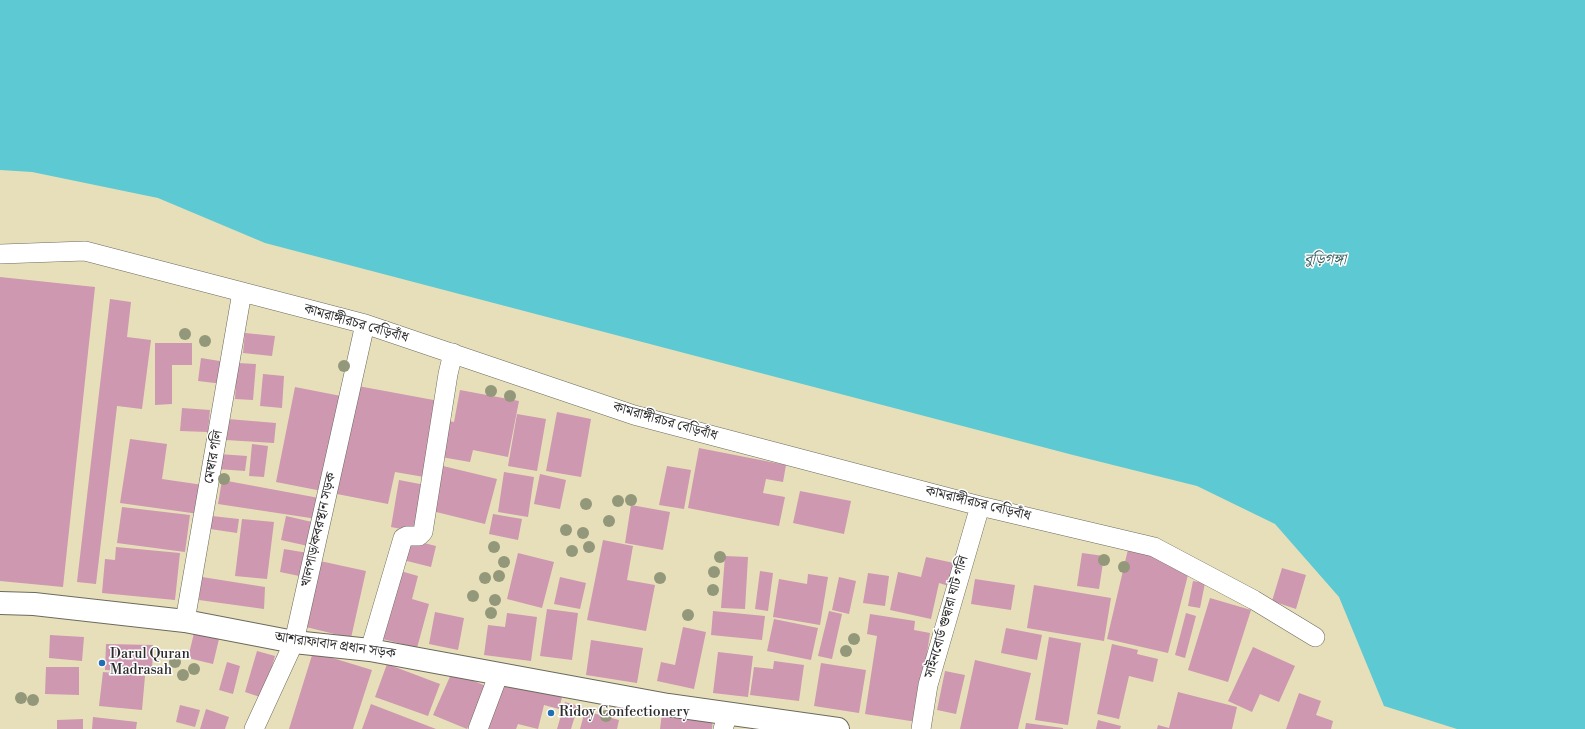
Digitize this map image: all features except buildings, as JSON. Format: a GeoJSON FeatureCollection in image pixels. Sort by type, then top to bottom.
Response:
{"type":"FeatureCollection","features":[{"type":"Feature","properties":{"kind":"street","name":"কামরাঙ্গীরচর বেড়িবাঁধ"},"geometry":{"type":"LineString","coordinates":[[0,254],[85,251],[365,324],[634,415],[980,506],[1154,547],[1254,600],[1315,637]]}},
{"type":"Feature","properties":{"kind":"street","name":"মেম্বার গলি"},"geometry":{"type":"LineString","coordinates":[[185,621],[242,292]]}},
{"type":"Feature","properties":{"kind":"street","name":"খালপাড়/কবরস্থান সড়ক"},"geometry":{"type":"LineString","coordinates":[[254,729],[294,642],[365,324]]}},
{"type":"Feature","properties":{"kind":"street"},"geometry":{"type":"LineString","coordinates":[[370,650],[403,538],[407,536],[419,536],[423,532],[448,374],[453,353]]}},
{"type":"Feature","properties":{"kind":"street","name":"সাইনবোর্ড গুদ্বারা ঘাট গলি"},"geometry":{"type":"LineString","coordinates":[[921,729],[928,685],[980,506]]}},
{"type":"Feature","properties":{"kind":"street","name":"আশরাফাবাদ প্রধান সড়ক"},"geometry":{"type":"LineString","coordinates":[[0,602],[34,604],[185,621],[294,642],[370,650],[668,705],[725,721],[838,729]]}},
{"type":"Feature","properties":{"kind":"street"},"geometry":{"type":"LineString","coordinates":[[478,729],[499,673]]}},
{"type":"Feature","properties":{"kind":"water","name":"বুড়িগঙ্গা"},"geometry":{"type":"Polygon","coordinates":[[[0,0],[1585,0],[1585,729],[1457,729],[1384,706],[1339,597],[1275,524],[1197,486],[1073,455],[265,243],[158,198],[32,172],[0,170],[0,0]]]}},
{"type":"Feature","properties":{"kind":"place","name":"Darul Quran Madrasah"},"geometry":{"type":"Point","coordinates":[102,663]}},
{"type":"Feature","properties":{"kind":"place","name":"Ridoy Confectionery"},"geometry":{"type":"Point","coordinates":[551,713]}}]}
